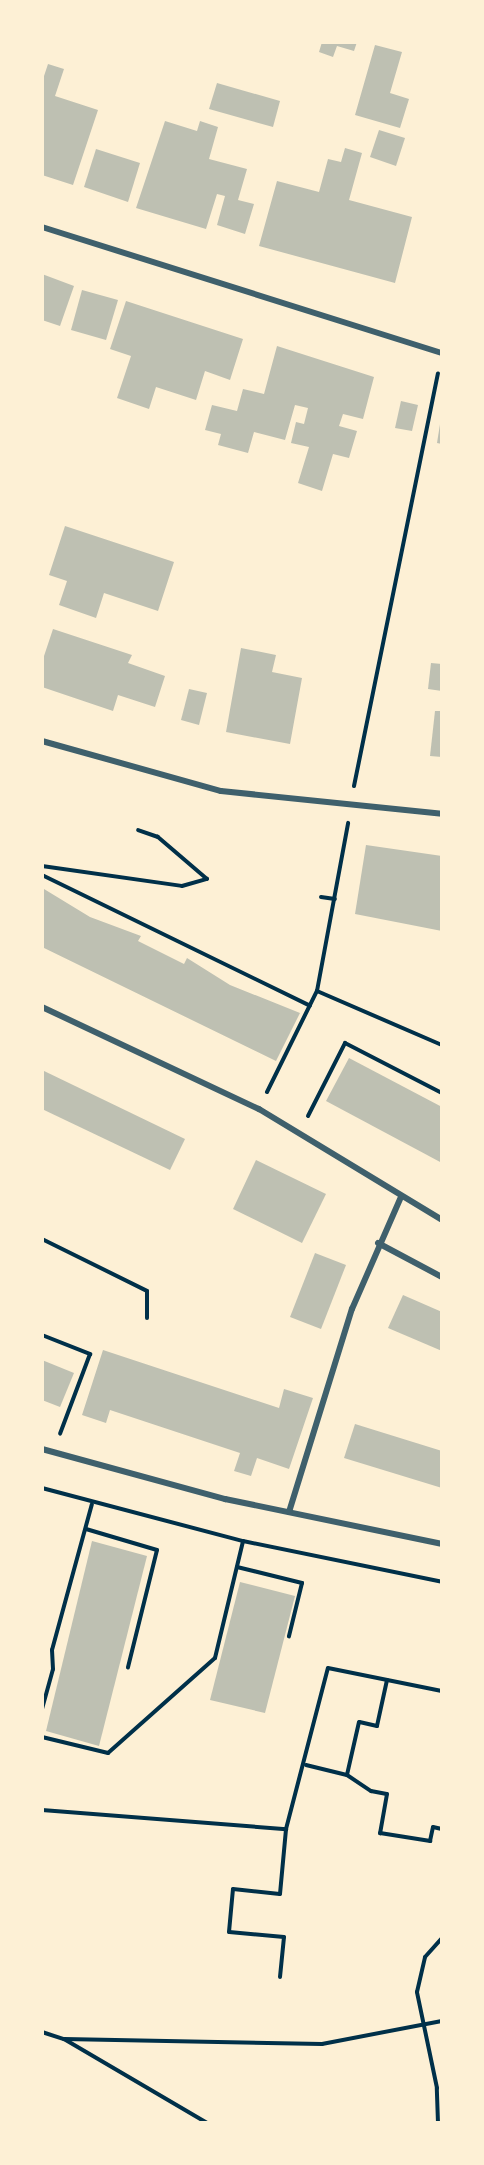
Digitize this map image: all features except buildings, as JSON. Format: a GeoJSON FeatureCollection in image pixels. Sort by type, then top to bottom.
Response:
{"type":"FeatureCollection","features":[{"type":"Feature","properties":{"kind":"street"},"geometry":{"type":"LineString","coordinates":[[42,227],[442,354]]}},
{"type":"Feature","properties":{"kind":"street"},"geometry":{"type":"LineString","coordinates":[[42,741],[221,791],[350,807],[442,814]]}},
{"type":"Feature","properties":{"kind":"street"},"geometry":{"type":"LineString","coordinates":[[42,1007],[259,1109],[400,1197],[442,1220]]}},
{"type":"Feature","properties":{"kind":"street"},"geometry":{"type":"LineString","coordinates":[[289,1512],[378,1243],[400,1197]]}},
{"type":"Feature","properties":{"kind":"street"},"geometry":{"type":"LineString","coordinates":[[378,1243],[442,1276]]}},
{"type":"Feature","properties":{"kind":"street"},"geometry":{"type":"LineString","coordinates":[[42,1449],[289,1512],[442,1544]]}},
{"type":"Feature","properties":{"kind":"path"},"geometry":{"type":"LineString","coordinates":[[259,1109],[317,991],[350,807],[440,366]]}},
{"type":"Feature","properties":{"kind":"path"},"geometry":{"type":"LineString","coordinates":[[42,866],[182,886],[207,879],[158,837],[138,830]]}},
{"type":"Feature","properties":{"kind":"path"},"geometry":{"type":"LineString","coordinates":[[42,875],[310,1006]]}},
{"type":"Feature","properties":{"kind":"path"},"geometry":{"type":"LineString","coordinates":[[321,897],[335,899]]}},
{"type":"Feature","properties":{"kind":"path"},"geometry":{"type":"LineString","coordinates":[[317,991],[442,1045]]}},
{"type":"Feature","properties":{"kind":"path"},"geometry":{"type":"LineString","coordinates":[[298,1135],[345,1043],[442,1093]]}},
{"type":"Feature","properties":{"kind":"path"},"geometry":{"type":"LineString","coordinates":[[42,1239],[147,1291],[147,1318]]}},
{"type":"Feature","properties":{"kind":"path"},"geometry":{"type":"LineString","coordinates":[[42,1335],[90,1354],[53,1452]]}},
{"type":"Feature","properties":{"kind":"path"},"geometry":{"type":"LineString","coordinates":[[42,1488],[93,1504],[243,1541],[442,1582]]}},
{"type":"Feature","properties":{"kind":"path"},"geometry":{"type":"LineString","coordinates":[[42,1709],[93,1504]]}},
{"type":"Feature","properties":{"kind":"path"},"geometry":{"type":"LineString","coordinates":[[86,1529],[157,1550],[128,1667]]}},
{"type":"Feature","properties":{"kind":"path"},"geometry":{"type":"LineString","coordinates":[[42,1737],[108,1753],[215,1658],[243,1541]]}},
{"type":"Feature","properties":{"kind":"path"},"geometry":{"type":"LineString","coordinates":[[237,1567],[302,1583],[289,1636]]}},
{"type":"Feature","properties":{"kind":"path"},"geometry":{"type":"LineString","coordinates":[[280,1977],[285,1937],[229,1932],[233,1889],[280,1894],[286,1829],[306,1765],[328,1668],[442,1691]]}},
{"type":"Feature","properties":{"kind":"path"},"geometry":{"type":"LineString","coordinates":[[347,1775],[359,1722],[377,1726],[387,1680]]}},
{"type":"Feature","properties":{"kind":"path"},"geometry":{"type":"LineString","coordinates":[[306,1765],[347,1775],[371,1791],[387,1794],[380,1833],[430,1841],[433,1827],[442,1829]]}},
{"type":"Feature","properties":{"kind":"path"},"geometry":{"type":"LineString","coordinates":[[42,1810],[286,1829]]}},
{"type":"Feature","properties":{"kind":"path"},"geometry":{"type":"LineString","coordinates":[[438,2123],[437,2088],[422,2025],[419,1972],[442,1938]]}},
{"type":"Feature","properties":{"kind":"path"},"geometry":{"type":"LineString","coordinates":[[42,2032],[64,2038],[322,2044],[442,2021]]}},
{"type":"Feature","properties":{"kind":"path"},"geometry":{"type":"LineString","coordinates":[[64,2038],[207,2123]]}}]}
